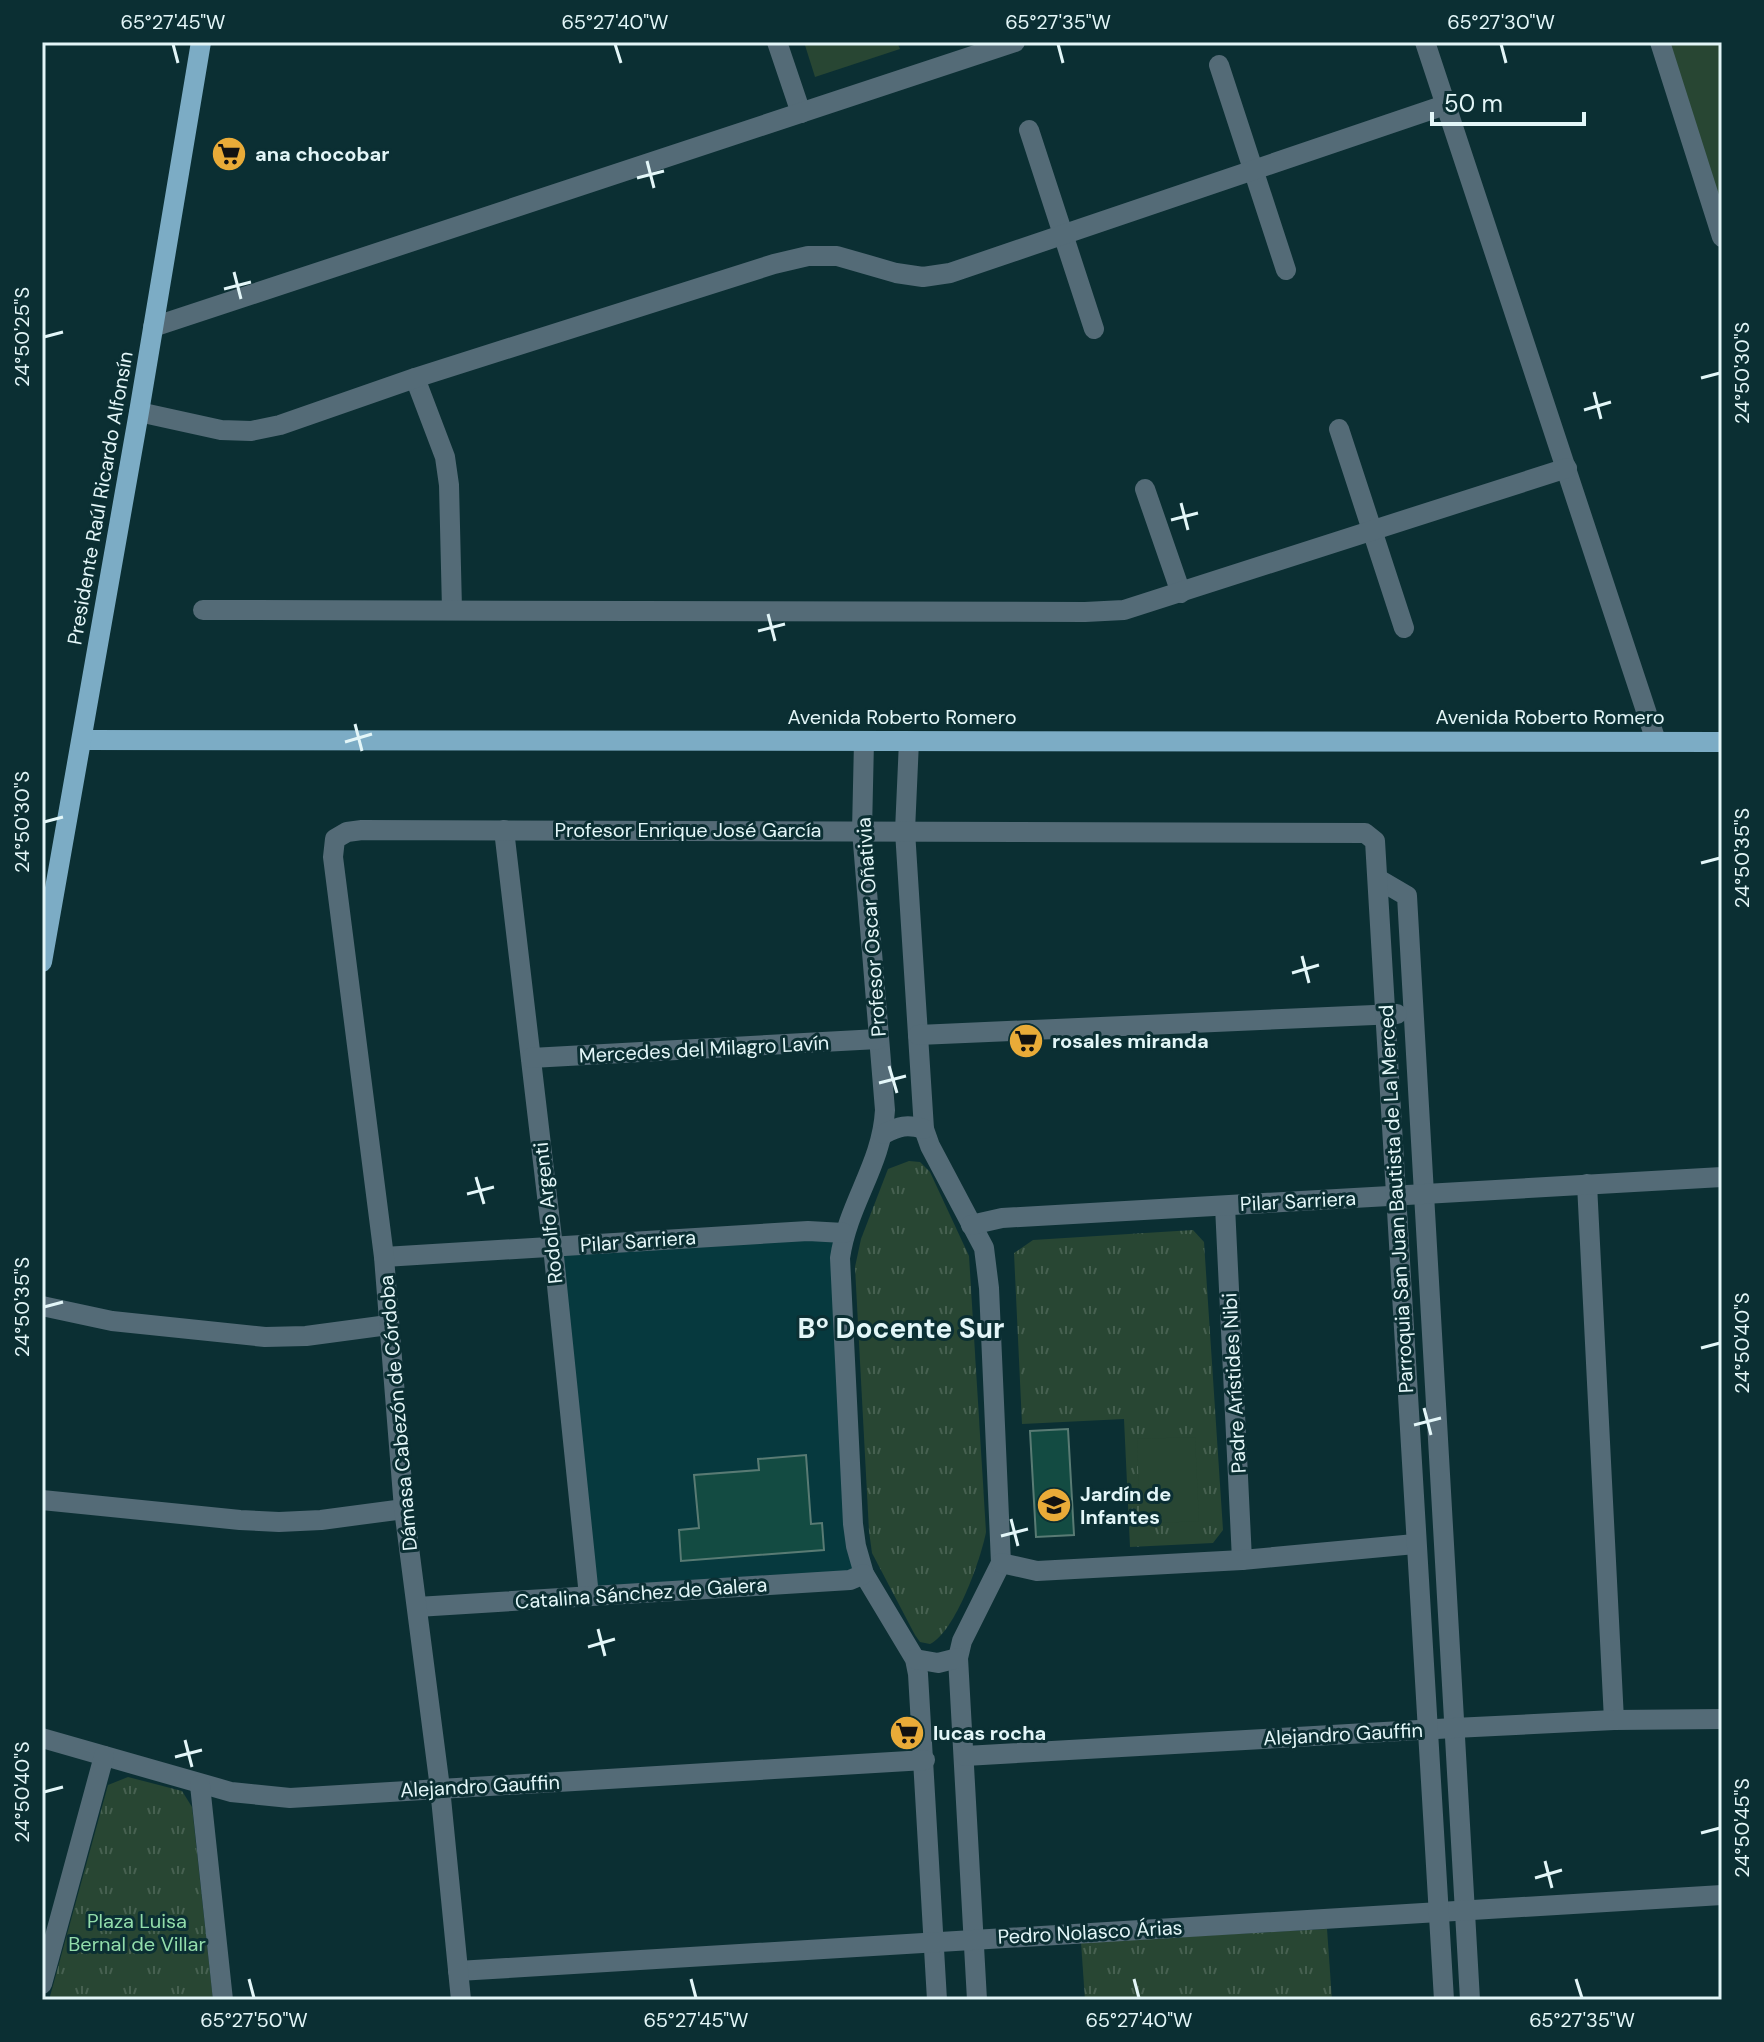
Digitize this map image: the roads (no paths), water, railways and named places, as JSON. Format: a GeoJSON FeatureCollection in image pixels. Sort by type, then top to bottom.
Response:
{"type":"FeatureCollection","features":[{"type":"Feature","properties":{"kind":"main road","name":"Presidente Raúl Ricardo Alfonsín"},"geometry":{"type":"LineString","coordinates":[[42,962],[201,42]]}},
{"type":"Feature","properties":{"kind":"main road","name":"Avenida Roberto Romero"},"geometry":{"type":"LineString","coordinates":[[82,740],[1722,742]]}},
{"type":"Feature","properties":{"kind":"street"},"geometry":{"type":"LineString","coordinates":[[777,42],[801,113]]}},
{"type":"Feature","properties":{"kind":"street"},"geometry":{"type":"LineString","coordinates":[[153,327],[1015,42]]}},
{"type":"Feature","properties":{"kind":"street"},"geometry":{"type":"LineString","coordinates":[[1425,42],[1656,741]]}},
{"type":"Feature","properties":{"kind":"street"},"geometry":{"type":"LineString","coordinates":[[1660,42],[1722,237]]}},
{"type":"Feature","properties":{"kind":"street"},"geometry":{"type":"LineString","coordinates":[[1219,65],[1286,270]]}},
{"type":"Feature","properties":{"kind":"street"},"geometry":{"type":"LineString","coordinates":[[139,412],[221,430],[251,431],[280,425],[415,378],[774,264],[808,256],[837,256],[896,273],[923,277],[950,273],[1445,105]]}},
{"type":"Feature","properties":{"kind":"street"},"geometry":{"type":"LineString","coordinates":[[1029,130],[1094,329]]}},
{"type":"Feature","properties":{"kind":"street"},"geometry":{"type":"LineString","coordinates":[[415,378],[445,457],[449,485],[452,609]]}},
{"type":"Feature","properties":{"kind":"street"},"geometry":{"type":"LineString","coordinates":[[1339,429],[1404,628]]}},
{"type":"Feature","properties":{"kind":"street"},"geometry":{"type":"LineString","coordinates":[[203,610],[1124,610],[1567,468]]}},
{"type":"Feature","properties":{"kind":"street"},"geometry":{"type":"LineString","coordinates":[[1145,489],[1181,593]]}},
{"type":"Feature","properties":{"kind":"street","name":"Profesor Oscar Oñativia"},"geometry":{"type":"LineString","coordinates":[[864,741],[862,831],[885,1110],[884,1134],[844,1233],[840,1258],[853,1524],[864,1574],[915,1659],[925,1760],[937,2000]]}},
{"type":"Feature","properties":{"kind":"street","name":"Profesor Oscar Oñativia"},"geometry":{"type":"LineString","coordinates":[[909,741],[905,831],[924,1129],[984,1248],[989,1288],[1001,1563],[962,1641],[958,1658],[977,2000]]}},
{"type":"Feature","properties":{"kind":"street","name":"Rodolfo Argenti"},"geometry":{"type":"LineString","coordinates":[[504,830],[553,1247],[589,1596]]}},
{"type":"Feature","properties":{"kind":"street","name":"Profesor Enrique José García"},"geometry":{"type":"LineString","coordinates":[[347,832],[1365,833]]}},
{"type":"Feature","properties":{"kind":"street","name":"Dámasa Cabezón de Córdoba"},"geometry":{"type":"LineString","coordinates":[[347,832],[335,839],[333,857],[384,1257],[404,1509],[440,1788],[461,2000]]}},
{"type":"Feature","properties":{"kind":"street","name":"Parroquia San Juan Bautista de La Merced"},"geometry":{"type":"LineString","coordinates":[[1365,833],[1375,841],[1378,879],[1444,2000]]}},
{"type":"Feature","properties":{"kind":"street"},"geometry":{"type":"LineString","coordinates":[[1378,879],[1407,896],[1470,2000]]}},
{"type":"Feature","properties":{"kind":"street"},"geometry":{"type":"LineString","coordinates":[[918,1035],[1414,1014]]}},
{"type":"Feature","properties":{"kind":"street","name":"Mercedes del Milagro Lavín"},"geometry":{"type":"LineString","coordinates":[[531,1058],[878,1039]]}},
{"type":"Feature","properties":{"kind":"street"},"geometry":{"type":"LineString","coordinates":[[884,1134],[899,1126],[912,1125],[924,1129]]}},
{"type":"Feature","properties":{"kind":"street","name":"Pilar Sarriera"},"geometry":{"type":"LineString","coordinates":[[971,1225],[1002,1218],[1722,1177]]}},
{"type":"Feature","properties":{"kind":"street"},"geometry":{"type":"LineString","coordinates":[[1587,1184],[1614,1720]]}},
{"type":"Feature","properties":{"kind":"street","name":"Padre Arístides Nibi"},"geometry":{"type":"LineString","coordinates":[[1225,1206],[1242,1560]]}},
{"type":"Feature","properties":{"kind":"street","name":"Pilar Sarriera"},"geometry":{"type":"LineString","coordinates":[[384,1257],[808,1231],[844,1233]]}},
{"type":"Feature","properties":{"kind":"street"},"geometry":{"type":"LineString","coordinates":[[42,1306],[112,1321],[265,1337],[306,1336],[388,1325]]}},
{"type":"Feature","properties":{"kind":"street"},"geometry":{"type":"LineString","coordinates":[[42,1500],[279,1522],[404,1509]]}},
{"type":"Feature","properties":{"kind":"street"},"geometry":{"type":"LineString","coordinates":[[1001,1563],[1037,1571],[1242,1560],[1415,1544]]}},
{"type":"Feature","properties":{"kind":"street","name":"Catalina Sánchez de Galera"},"geometry":{"type":"LineString","coordinates":[[417,1607],[850,1580],[864,1574]]}},
{"type":"Feature","properties":{"kind":"street"},"geometry":{"type":"LineString","coordinates":[[915,1659],[938,1663],[958,1658]]}},
{"type":"Feature","properties":{"kind":"street","name":"Alejandro Gauffin"},"geometry":{"type":"LineString","coordinates":[[965,1756],[1614,1720],[1722,1719]]}},
{"type":"Feature","properties":{"kind":"street","name":"Alejandro Gauffin"},"geometry":{"type":"LineString","coordinates":[[42,1738],[200,1785],[252,1796],[290,1798],[925,1760]]}},
{"type":"Feature","properties":{"kind":"street"},"geometry":{"type":"LineString","coordinates":[[42,1984],[104,1756]]}},
{"type":"Feature","properties":{"kind":"street"},"geometry":{"type":"LineString","coordinates":[[200,1785],[223,2000]]}},
{"type":"Feature","properties":{"kind":"street","name":"Pedro Nolasco Árias"},"geometry":{"type":"LineString","coordinates":[[458,1971],[1722,1895]]}},
{"type":"Feature","properties":{"kind":"place","name":"ana chocobar"},"geometry":{"type":"Point","coordinates":[229,154]}},
{"type":"Feature","properties":{"kind":"place","name":"rosales miranda"},"geometry":{"type":"Point","coordinates":[1026,1041]}},
{"type":"Feature","properties":{"kind":"place","name":"Jardín de Infantes"},"geometry":{"type":"Point","coordinates":[1054,1505]}},
{"type":"Feature","properties":{"kind":"place","name":"lucas rocha"},"geometry":{"type":"Point","coordinates":[907,1733]}},
{"type":"Feature","properties":{"kind":"district","name":"Bº Docente Sur"},"geometry":{"type":"Point","coordinates":[901,1328]}},
{"type":"Feature","properties":{"kind":"park label","name":"Plaza Luisa Bernal de Villar"},"geometry":{"type":"Point","coordinates":[137,1932]}}]}
